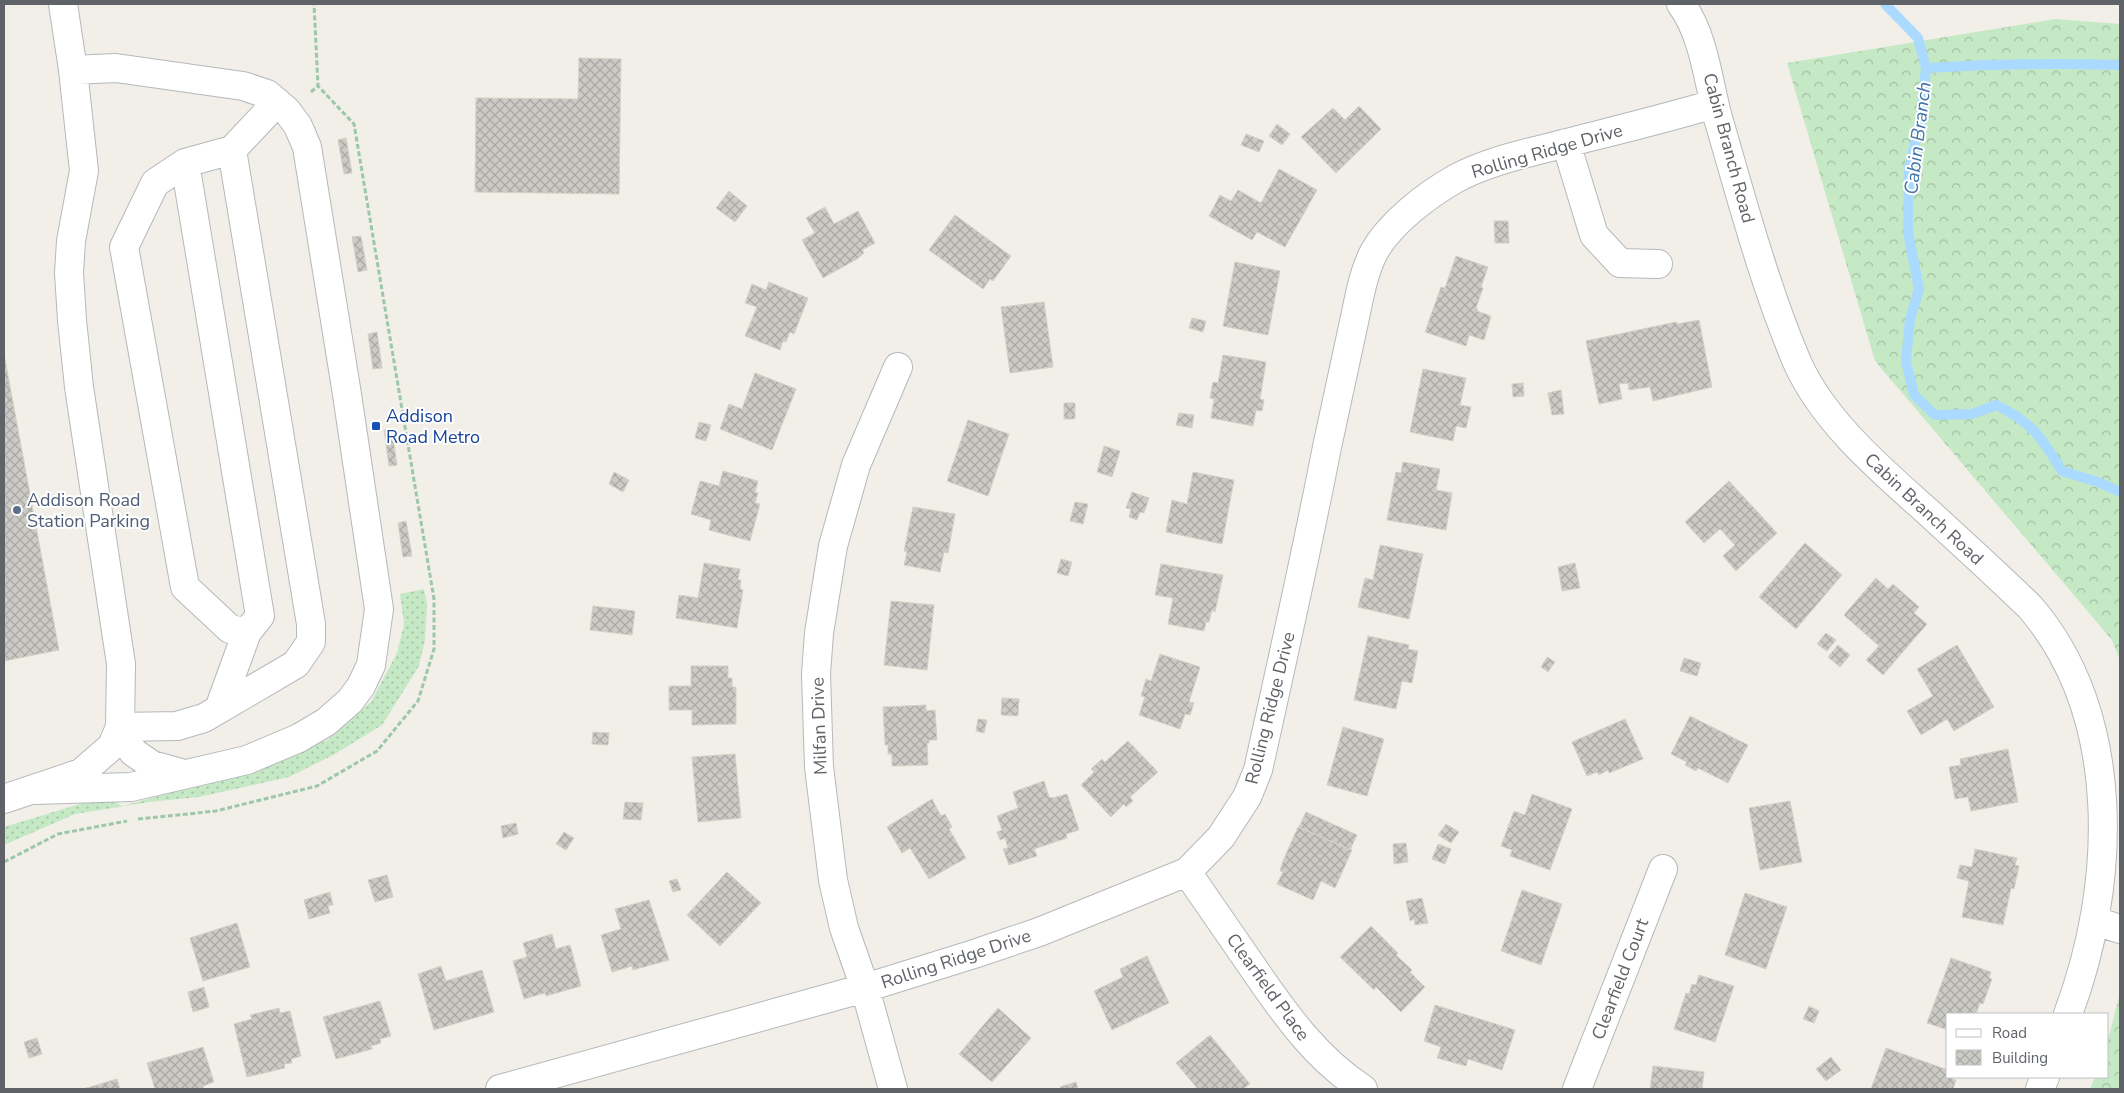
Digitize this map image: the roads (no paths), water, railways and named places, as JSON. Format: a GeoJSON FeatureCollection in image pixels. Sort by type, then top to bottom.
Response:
{"type":"FeatureCollection","features":[{"type":"Feature","properties":{"kind":"street"},"geometry":{"type":"LineString","coordinates":[[4,799],[81,774],[112,746],[120,727],[121,664],[78,387],[72,320],[71,241],[84,170],[73,70],[62,4]]}},
{"type":"Feature","properties":{"kind":"street","name":"Cabin Branch Road"},"geometry":{"type":"LineString","coordinates":[[1680,4],[1697,37],[1706,63],[1714,104],[1741,198],[1776,306],[1798,364],[1814,392],[1856,446],[2030,607],[2048,628],[2074,676],[2094,736],[2102,796],[2108,925],[2088,956],[2068,1013]]}},
{"type":"Feature","properties":{"kind":"street"},"geometry":{"type":"LineString","coordinates":[[35,790],[131,787],[247,760],[299,738],[326,722],[362,686],[370,665],[379,609],[352,426],[307,147],[298,126],[277,102],[267,94],[243,86],[191,77],[116,68],[73,70]]}},
{"type":"Feature","properties":{"kind":"street"},"geometry":{"type":"LineString","coordinates":[[247,632],[230,629],[185,587],[124,247],[155,183],[185,163],[232,150],[277,102]]}},
{"type":"Feature","properties":{"kind":"street","name":"Rolling Ridge Drive"},"geometry":{"type":"LineString","coordinates":[[500,1089],[865,988],[1039,932],[1187,872],[1221,836],[1247,797],[1258,770],[1311,532],[1364,278],[1373,253],[1382,239],[1414,208],[1457,178],[1517,156],[1714,104]]}},
{"type":"Feature","properties":{"kind":"street"},"geometry":{"type":"LineString","coordinates":[[1566,143],[1594,235],[1620,263],[1658,264]]}},
{"type":"Feature","properties":{"kind":"street"},"geometry":{"type":"LineString","coordinates":[[120,727],[177,726],[204,718],[296,664],[310,642],[311,624],[232,150]]}},
{"type":"Feature","properties":{"kind":"street"},"geometry":{"type":"LineString","coordinates":[[185,163],[260,616],[247,632],[219,709]]}},
{"type":"Feature","properties":{"kind":"street","name":"Milfan Drive"},"geometry":{"type":"LineString","coordinates":[[893,1089],[865,988],[844,928],[833,880],[819,767],[816,674],[819,633],[833,546],[856,465],[898,367]]}},
{"type":"Feature","properties":{"kind":"street"},"geometry":{"type":"LineString","coordinates":[[120,727],[133,752],[152,765],[186,774]]}},
{"type":"Feature","properties":{"kind":"street","name":"Clearfield Court"},"geometry":{"type":"LineString","coordinates":[[1577,1089],[1663,869]]}},
{"type":"Feature","properties":{"kind":"street","name":"Clearfield Place"},"geometry":{"type":"LineString","coordinates":[[1187,872],[1290,1022],[1320,1055],[1347,1079],[1363,1089]]}},
{"type":"Feature","properties":{"kind":"waterway","name":"Cabin Branch"},"geometry":{"type":"LineString","coordinates":[[1885,4],[1918,38],[1926,68],[1921,119],[1909,167],[1908,232],[1919,289],[1910,319],[1906,361],[1914,395],[1935,415],[1972,414],[1996,405],[2019,418],[2035,432],[2062,471],[2098,482],[2120,492]]}},
{"type":"Feature","properties":{"kind":"waterway"},"geometry":{"type":"LineString","coordinates":[[1926,68],[2023,64],[2120,65]]}},
{"type":"Feature","properties":{"kind":"place","name":"Addison Road Metro"},"geometry":{"type":"Point","coordinates":[376,426]}},
{"type":"Feature","properties":{"kind":"place","name":"Addison Road Station Parking"},"geometry":{"type":"Point","coordinates":[17,510]}}]}
